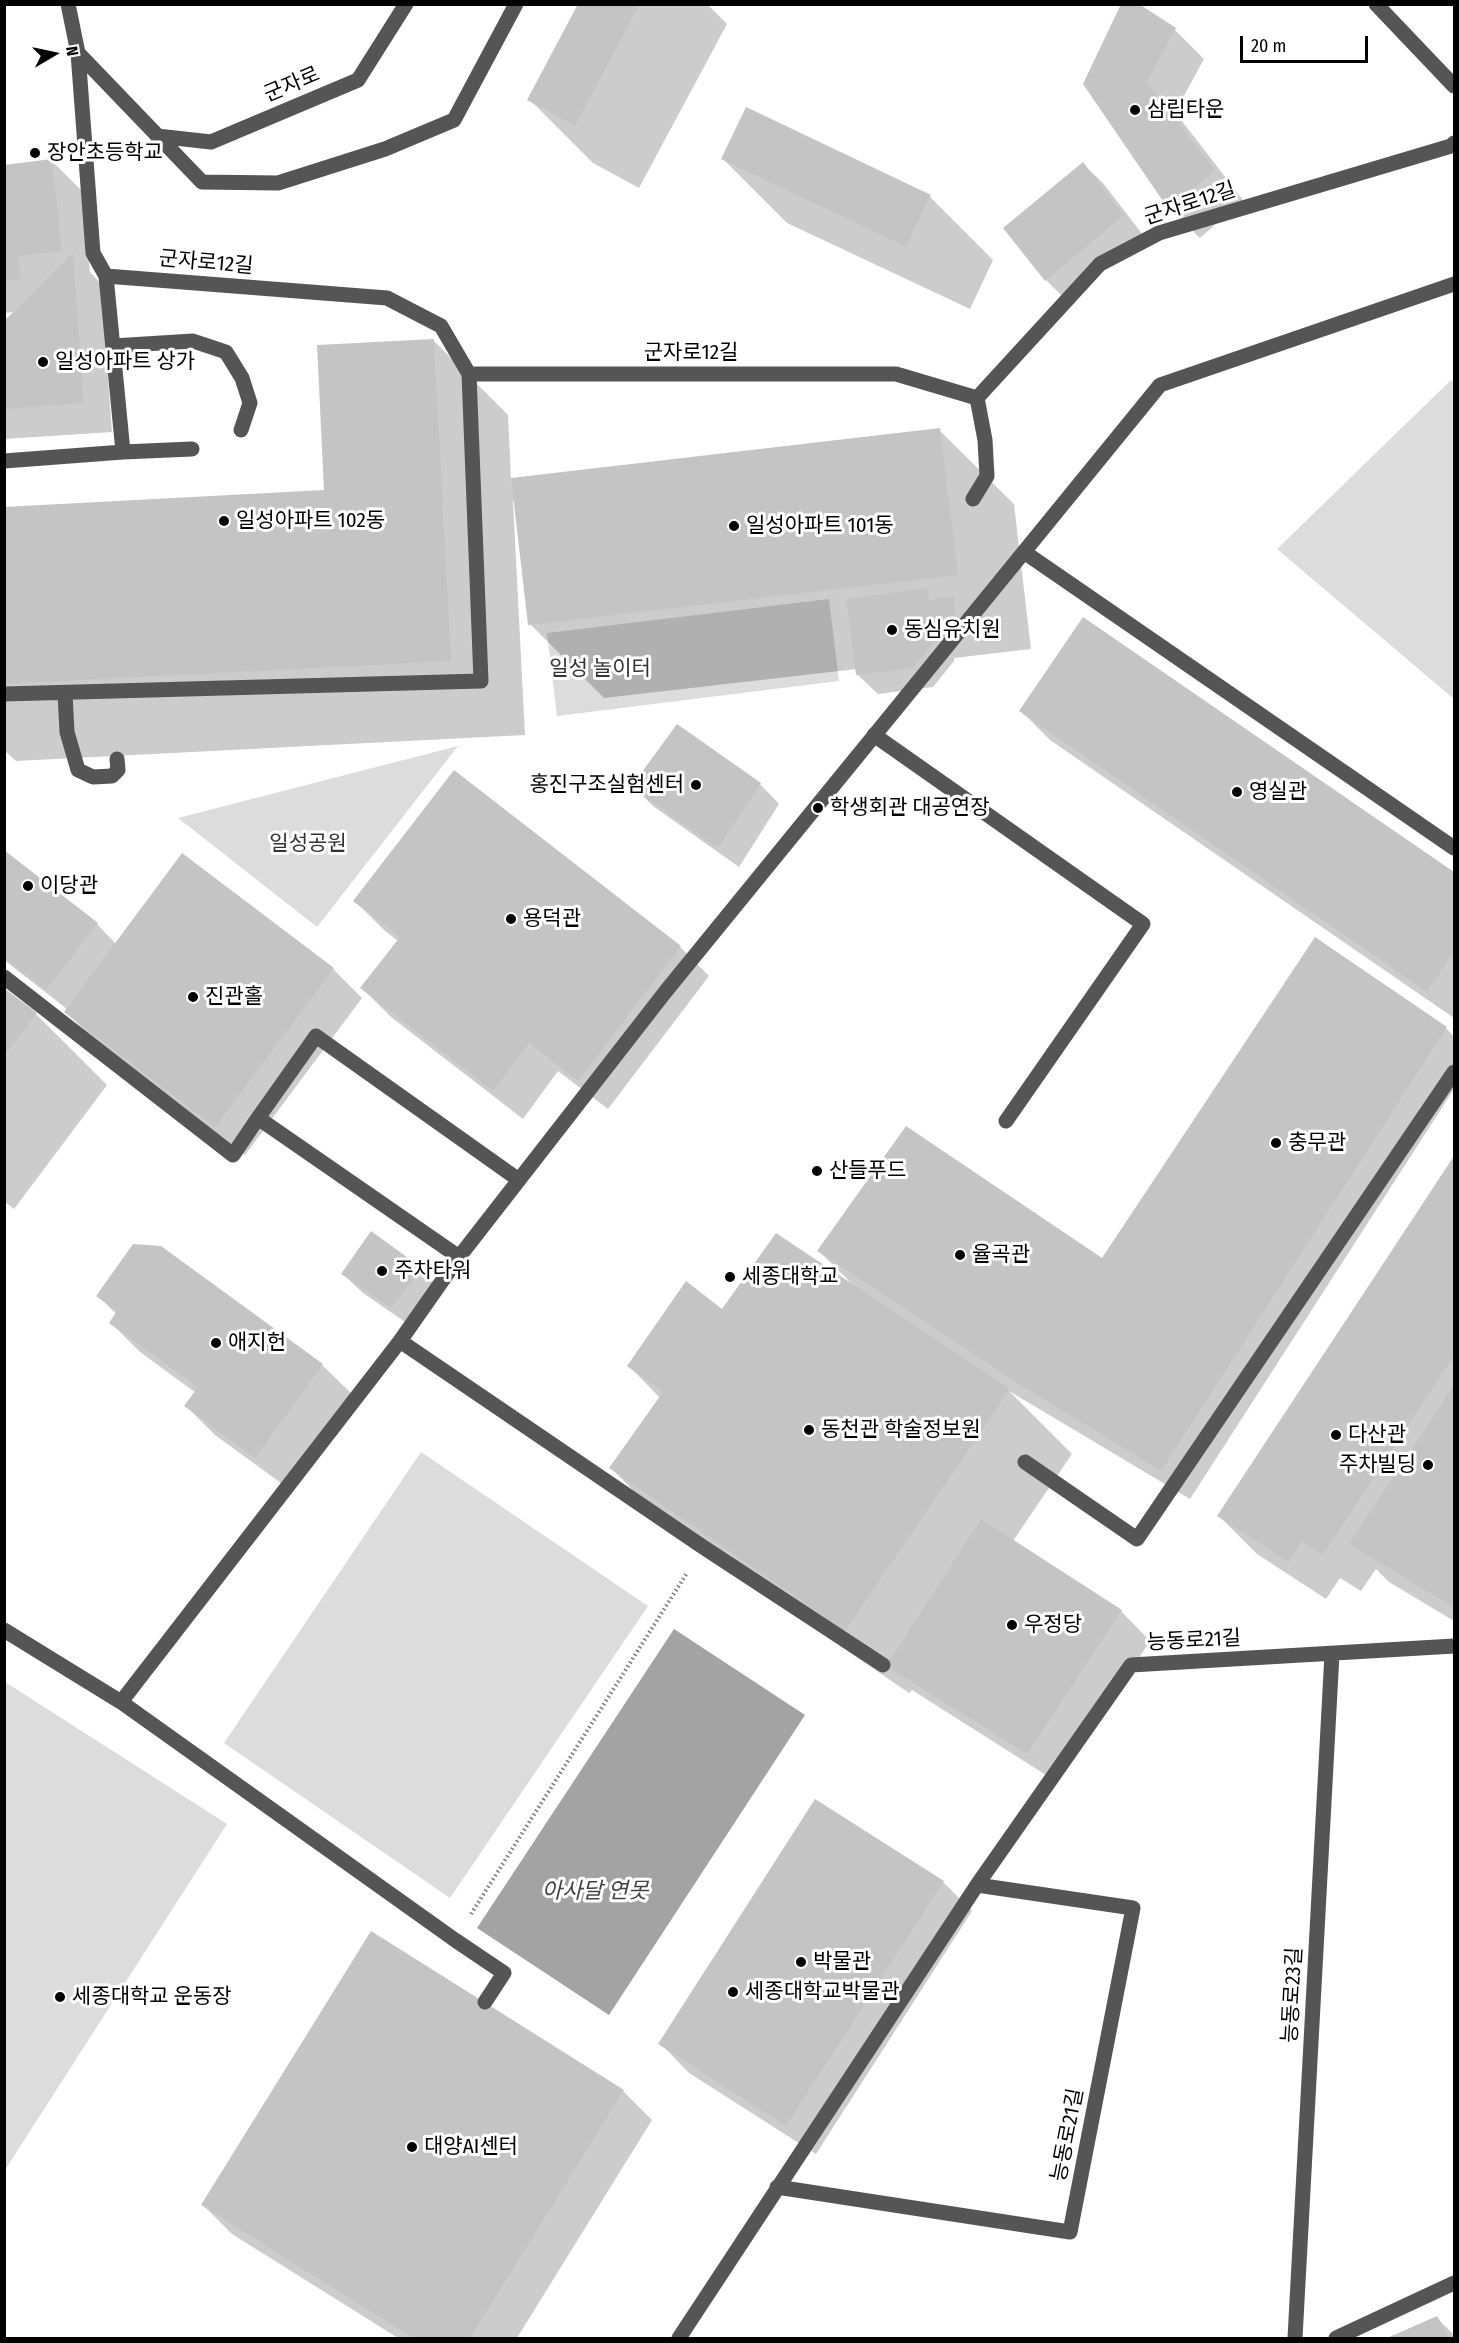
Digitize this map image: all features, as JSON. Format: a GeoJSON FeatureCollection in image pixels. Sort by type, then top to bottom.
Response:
{"type":"FeatureCollection","features":[{"type":"Feature","properties":{"kind":"street"},"geometry":{"type":"LineString","coordinates":[[68,4],[78,53],[93,253],[106,276],[123,452]]}},
{"type":"Feature","properties":{"kind":"street","name":"군자로"},"geometry":{"type":"LineString","coordinates":[[157,136],[211,142],[358,80],[406,4]]}},
{"type":"Feature","properties":{"kind":"street"},"geometry":{"type":"LineString","coordinates":[[78,53],[202,182],[278,183],[386,149],[454,120],[516,4]]}},
{"type":"Feature","properties":{"kind":"street"},"geometry":{"type":"LineString","coordinates":[[1377,4],[1455,86]]}},
{"type":"Feature","properties":{"kind":"street","name":"군자로12길"},"geometry":{"type":"LineString","coordinates":[[106,276],[387,298],[441,326],[469,374],[896,374],[977,398],[1100,264],[1159,233],[1455,143]]}},
{"type":"Feature","properties":{"kind":"street"},"geometry":{"type":"LineString","coordinates":[[121,1702],[400,1341],[459,1257],[666,991],[1160,385],[1455,284]]}},
{"type":"Feature","properties":{"kind":"street"},"geometry":{"type":"LineString","coordinates":[[113,346],[193,341],[226,352],[242,378],[250,403],[241,430]]}},
{"type":"Feature","properties":{"kind":"street"},"geometry":{"type":"LineString","coordinates":[[4,694],[481,681],[469,374]]}},
{"type":"Feature","properties":{"kind":"street"},"geometry":{"type":"LineString","coordinates":[[973,499],[987,476],[985,440],[977,398]]}},
{"type":"Feature","properties":{"kind":"street"},"geometry":{"type":"LineString","coordinates":[[4,460],[192,449]]}},
{"type":"Feature","properties":{"kind":"street"},"geometry":{"type":"LineString","coordinates":[[1024,552],[1455,848]]}},
{"type":"Feature","properties":{"kind":"street"},"geometry":{"type":"LineString","coordinates":[[65,693],[67,732],[78,770],[93,777],[112,776],[118,770],[117,759]]}},
{"type":"Feature","properties":{"kind":"street"},"geometry":{"type":"LineString","coordinates":[[874,735],[1143,924],[1006,1121]]}},
{"type":"Feature","properties":{"kind":"street"},"geometry":{"type":"LineString","coordinates":[[4,977],[233,1155],[316,1036],[519,1180]]}},
{"type":"Feature","properties":{"kind":"street"},"geometry":{"type":"LineString","coordinates":[[1025,1462],[1137,1539],[1455,1072]]}},
{"type":"Feature","properties":{"kind":"street"},"geometry":{"type":"LineString","coordinates":[[258,1118],[459,1257]]}},
{"type":"Feature","properties":{"kind":"street"},"geometry":{"type":"LineString","coordinates":[[400,1341],[703,1547],[883,1665]]}},
{"type":"Feature","properties":{"kind":"street"},"geometry":{"type":"LineString","coordinates":[[4,1630],[121,1702],[455,1940],[504,1972],[485,2002]]}},
{"type":"Feature","properties":{"kind":"street","name":"능동로21길"},"geometry":{"type":"LineString","coordinates":[[679,2338],[977,1885],[1131,1665],[1455,1646]]}},
{"type":"Feature","properties":{"kind":"street","name":"능동로23길"},"geometry":{"type":"LineString","coordinates":[[1295,2338],[1332,1654]]}},
{"type":"Feature","properties":{"kind":"street","name":"능동로21길"},"geometry":{"type":"LineString","coordinates":[[777,2187],[1071,2232],[1133,1908],[977,1885]]}},
{"type":"Feature","properties":{"kind":"street"},"geometry":{"type":"LineString","coordinates":[[1336,2338],[1455,2283]]}},
{"type":"Feature","properties":{"kind":"path"},"geometry":{"type":"LineString","coordinates":[[455,1940],[703,1547]]}},
{"type":"Feature","properties":{"kind":"green space"},"geometry":{"type":"Polygon","coordinates":[[[1451,380],[1454,384],[1454,699],[1277,549],[1451,380]]]}},
{"type":"Feature","properties":{"kind":"green space","name":"일성 놀이터"},"geometry":{"type":"Polygon","coordinates":[[[829,599],[839,681],[557,716],[547,633],[829,599]]]}},
{"type":"Feature","properties":{"kind":"green space","name":"일성공원"},"geometry":{"type":"Polygon","coordinates":[[[458,746],[317,927],[178,818],[458,746]]]}},
{"type":"Feature","properties":{"kind":"green space"},"geometry":{"type":"Polygon","coordinates":[[[421,1452],[648,1606],[450,1898],[224,1743],[421,1452]]]}},
{"type":"Feature","properties":{"kind":"green space","name":"세종대학교 운동장"},"geometry":{"type":"Polygon","coordinates":[[[5,1682],[227,1824],[5,2170],[5,1682]]]}},
{"type":"Feature","properties":{"kind":"water","name":"아사달 연못"},"geometry":{"type":"Polygon","coordinates":[[[674,1629],[805,1715],[609,2015],[477,1928],[674,1629]]]}},
{"type":"Feature","properties":{"kind":"building"},"geometry":{"type":"Polygon","coordinates":[[[578,4],[640,4],[575,126],[527,100],[578,4]]]}},
{"type":"Feature","properties":{"kind":"building","name":"삼립타운"},"geometry":{"type":"Polygon","coordinates":[[[1121,4],[1139,4],[1176,28],[1147,82],[1215,170],[1169,210],[1083,84],[1121,4]]]}},
{"type":"Feature","properties":{"kind":"building"},"geometry":{"type":"Polygon","coordinates":[[[746,107],[931,195],[906,247],[721,159],[746,107]]]}},
{"type":"Feature","properties":{"kind":"building"},"geometry":{"type":"Polygon","coordinates":[[[52,159],[62,251],[18,256],[21,279],[4,281],[4,165],[52,159]]]}},
{"type":"Feature","properties":{"kind":"building"},"geometry":{"type":"Polygon","coordinates":[[[1083,162],[1124,215],[1045,281],[1003,228],[1083,162]]]}},
{"type":"Feature","properties":{"kind":"building","name":"일성아파트 상가"},"geometry":{"type":"Polygon","coordinates":[[[73,253],[84,403],[4,409],[4,321],[73,253]]]}},
{"type":"Feature","properties":{"kind":"building","name":"일성아파트 102동"},"geometry":{"type":"Polygon","coordinates":[[[434,339],[451,661],[4,684],[4,507],[324,490],[317,345],[434,339]]]}},
{"type":"Feature","properties":{"kind":"building","name":"일성아파트 101동"},"geometry":{"type":"Polygon","coordinates":[[[940,428],[958,575],[528,625],[511,478],[940,428]]]}},
{"type":"Feature","properties":{"kind":"building","name":"동심유치원"},"geometry":{"type":"Polygon","coordinates":[[[928,588],[929,600],[954,596],[956,616],[932,619],[935,641],[913,668],[856,675],[846,599],[928,588]]]}},
{"type":"Feature","properties":{"kind":"building","name":"영실관"},"geometry":{"type":"Polygon","coordinates":[[[1083,617],[1454,872],[1454,951],[1427,992],[1019,711],[1083,617]]]}},
{"type":"Feature","properties":{"kind":"building","name":"홍진구조실험센터"},"geometry":{"type":"Polygon","coordinates":[[[677,724],[761,783],[718,848],[631,787],[677,724]]]}},
{"type":"Feature","properties":{"kind":"building","name":"용덕관"},"geometry":{"type":"Polygon","coordinates":[[[454,770],[681,946],[578,1081],[529,1043],[493,1091],[360,988],[400,937],[353,901],[454,770]]]}},
{"type":"Feature","properties":{"kind":"building","name":"이당관"},"geometry":{"type":"Polygon","coordinates":[[[4,850],[98,923],[46,990],[4,958],[4,850]]]}},
{"type":"Feature","properties":{"kind":"building","name":"진관홀"},"geometry":{"type":"Polygon","coordinates":[[[182,853],[334,968],[215,1127],[64,1012],[182,853]]]}},
{"type":"Feature","properties":{"kind":"building","name":"충무관"},"geometry":{"type":"Polygon","coordinates":[[[1315,937],[1447,1027],[1161,1471],[1019,1384],[817,1251],[906,1126],[1102,1258],[1315,937]]]}},
{"type":"Feature","properties":{"kind":"building"},"geometry":{"type":"Polygon","coordinates":[[[4,988],[37,1013],[4,1056],[4,988]]]}},
{"type":"Feature","properties":{"kind":"building","name":"다산관"},"geometry":{"type":"Polygon","coordinates":[[[1454,1156],[1454,1355],[1323,1555],[1302,1541],[1288,1562],[1217,1516],[1454,1156]]]}},
{"type":"Feature","properties":{"kind":"building","name":"주차타워"},"geometry":{"type":"Polygon","coordinates":[[[371,1231],[422,1268],[391,1308],[341,1274],[371,1231]]]}},
{"type":"Feature","properties":{"kind":"building","name":"동천관 학술정보원"},"geometry":{"type":"Polygon","coordinates":[[[776,1233],[1010,1389],[845,1631],[609,1468],[663,1392],[627,1366],[686,1281],[722,1309],[776,1233]]]}},
{"type":"Feature","properties":{"kind":"building","name":"애지헌"},"geometry":{"type":"Polygon","coordinates":[[[133,1244],[161,1246],[323,1364],[255,1458],[184,1406],[198,1387],[109,1323],[117,1311],[96,1296],[133,1244]]]}},
{"type":"Feature","properties":{"kind":"building","name":"주차빌딩"},"geometry":{"type":"Polygon","coordinates":[[[1454,1385],[1454,1601],[1451,1606],[1349,1544],[1454,1385]]]}},
{"type":"Feature","properties":{"kind":"building","name":"우정당"},"geometry":{"type":"Polygon","coordinates":[[[981,1519],[1122,1610],[1027,1754],[886,1666],[981,1519]]]}},
{"type":"Feature","properties":{"kind":"building","name":"박물관"},"geometry":{"type":"Polygon","coordinates":[[[815,1799],[944,1881],[786,2126],[658,2044],[815,1799]]]}},
{"type":"Feature","properties":{"kind":"building","name":"대양AI센터"},"geometry":{"type":"Polygon","coordinates":[[[371,1931],[624,2090],[470,2338],[413,2338],[201,2205],[371,1931]]]}},
{"type":"Feature","properties":{"kind":"building"},"geometry":{"type":"Polygon","coordinates":[[[1437,2316],[1450,2338],[1387,2338],[1437,2316]]]}},
{"type":"Feature","properties":{"kind":"place","name":"삼립타운"},"geometry":{"type":"Point","coordinates":[1135,110]}},
{"type":"Feature","properties":{"kind":"place","name":"장안초등학교"},"geometry":{"type":"Point","coordinates":[35,153]}},
{"type":"Feature","properties":{"kind":"place","name":"일성아파트 상가"},"geometry":{"type":"Point","coordinates":[43,362]}},
{"type":"Feature","properties":{"kind":"place","name":"일성아파트 102동"},"geometry":{"type":"Point","coordinates":[224,521]}},
{"type":"Feature","properties":{"kind":"place","name":"일성아파트 101동"},"geometry":{"type":"Point","coordinates":[734,526]}},
{"type":"Feature","properties":{"kind":"place","name":"동심유치원"},"geometry":{"type":"Point","coordinates":[892,630]}},
{"type":"Feature","properties":{"kind":"place","name":"홍진구조실험센터"},"geometry":{"type":"Point","coordinates":[696,785]}},
{"type":"Feature","properties":{"kind":"place","name":"영실관"},"geometry":{"type":"Point","coordinates":[1237,792]}},
{"type":"Feature","properties":{"kind":"place","name":"학생회관 대공연장"},"geometry":{"type":"Point","coordinates":[818,808]}},
{"type":"Feature","properties":{"kind":"place","name":"이당관"},"geometry":{"type":"Point","coordinates":[28,886]}},
{"type":"Feature","properties":{"kind":"place","name":"용덕관"},"geometry":{"type":"Point","coordinates":[511,919]}},
{"type":"Feature","properties":{"kind":"place","name":"진관홀"},"geometry":{"type":"Point","coordinates":[193,997]}},
{"type":"Feature","properties":{"kind":"place","name":"충무관"},"geometry":{"type":"Point","coordinates":[1276,1143]}},
{"type":"Feature","properties":{"kind":"place","name":"산들푸드"},"geometry":{"type":"Point","coordinates":[817,1171]}},
{"type":"Feature","properties":{"kind":"place","name":"율곡관"},"geometry":{"type":"Point","coordinates":[960,1255]}},
{"type":"Feature","properties":{"kind":"place","name":"주차타워"},"geometry":{"type":"Point","coordinates":[382,1271]}},
{"type":"Feature","properties":{"kind":"place","name":"세종대학교"},"geometry":{"type":"Point","coordinates":[730,1277]}},
{"type":"Feature","properties":{"kind":"place","name":"애지헌"},"geometry":{"type":"Point","coordinates":[216,1343]}},
{"type":"Feature","properties":{"kind":"place","name":"동천관 학술정보원"},"geometry":{"type":"Point","coordinates":[809,1430]}},
{"type":"Feature","properties":{"kind":"place","name":"다산관"},"geometry":{"type":"Point","coordinates":[1336,1435]}},
{"type":"Feature","properties":{"kind":"place","name":"주차빌딩"},"geometry":{"type":"Point","coordinates":[1428,1465]}},
{"type":"Feature","properties":{"kind":"place","name":"우정당"},"geometry":{"type":"Point","coordinates":[1012,1625]}},
{"type":"Feature","properties":{"kind":"place","name":"박물관"},"geometry":{"type":"Point","coordinates":[801,1962]}},
{"type":"Feature","properties":{"kind":"place","name":"세종대학교박물관"},"geometry":{"type":"Point","coordinates":[733,1992]}},
{"type":"Feature","properties":{"kind":"place","name":"세종대학교 운동장"},"geometry":{"type":"Point","coordinates":[60,1997]}},
{"type":"Feature","properties":{"kind":"place","name":"대양AI센터"},"geometry":{"type":"Point","coordinates":[412,2147]}}]}
